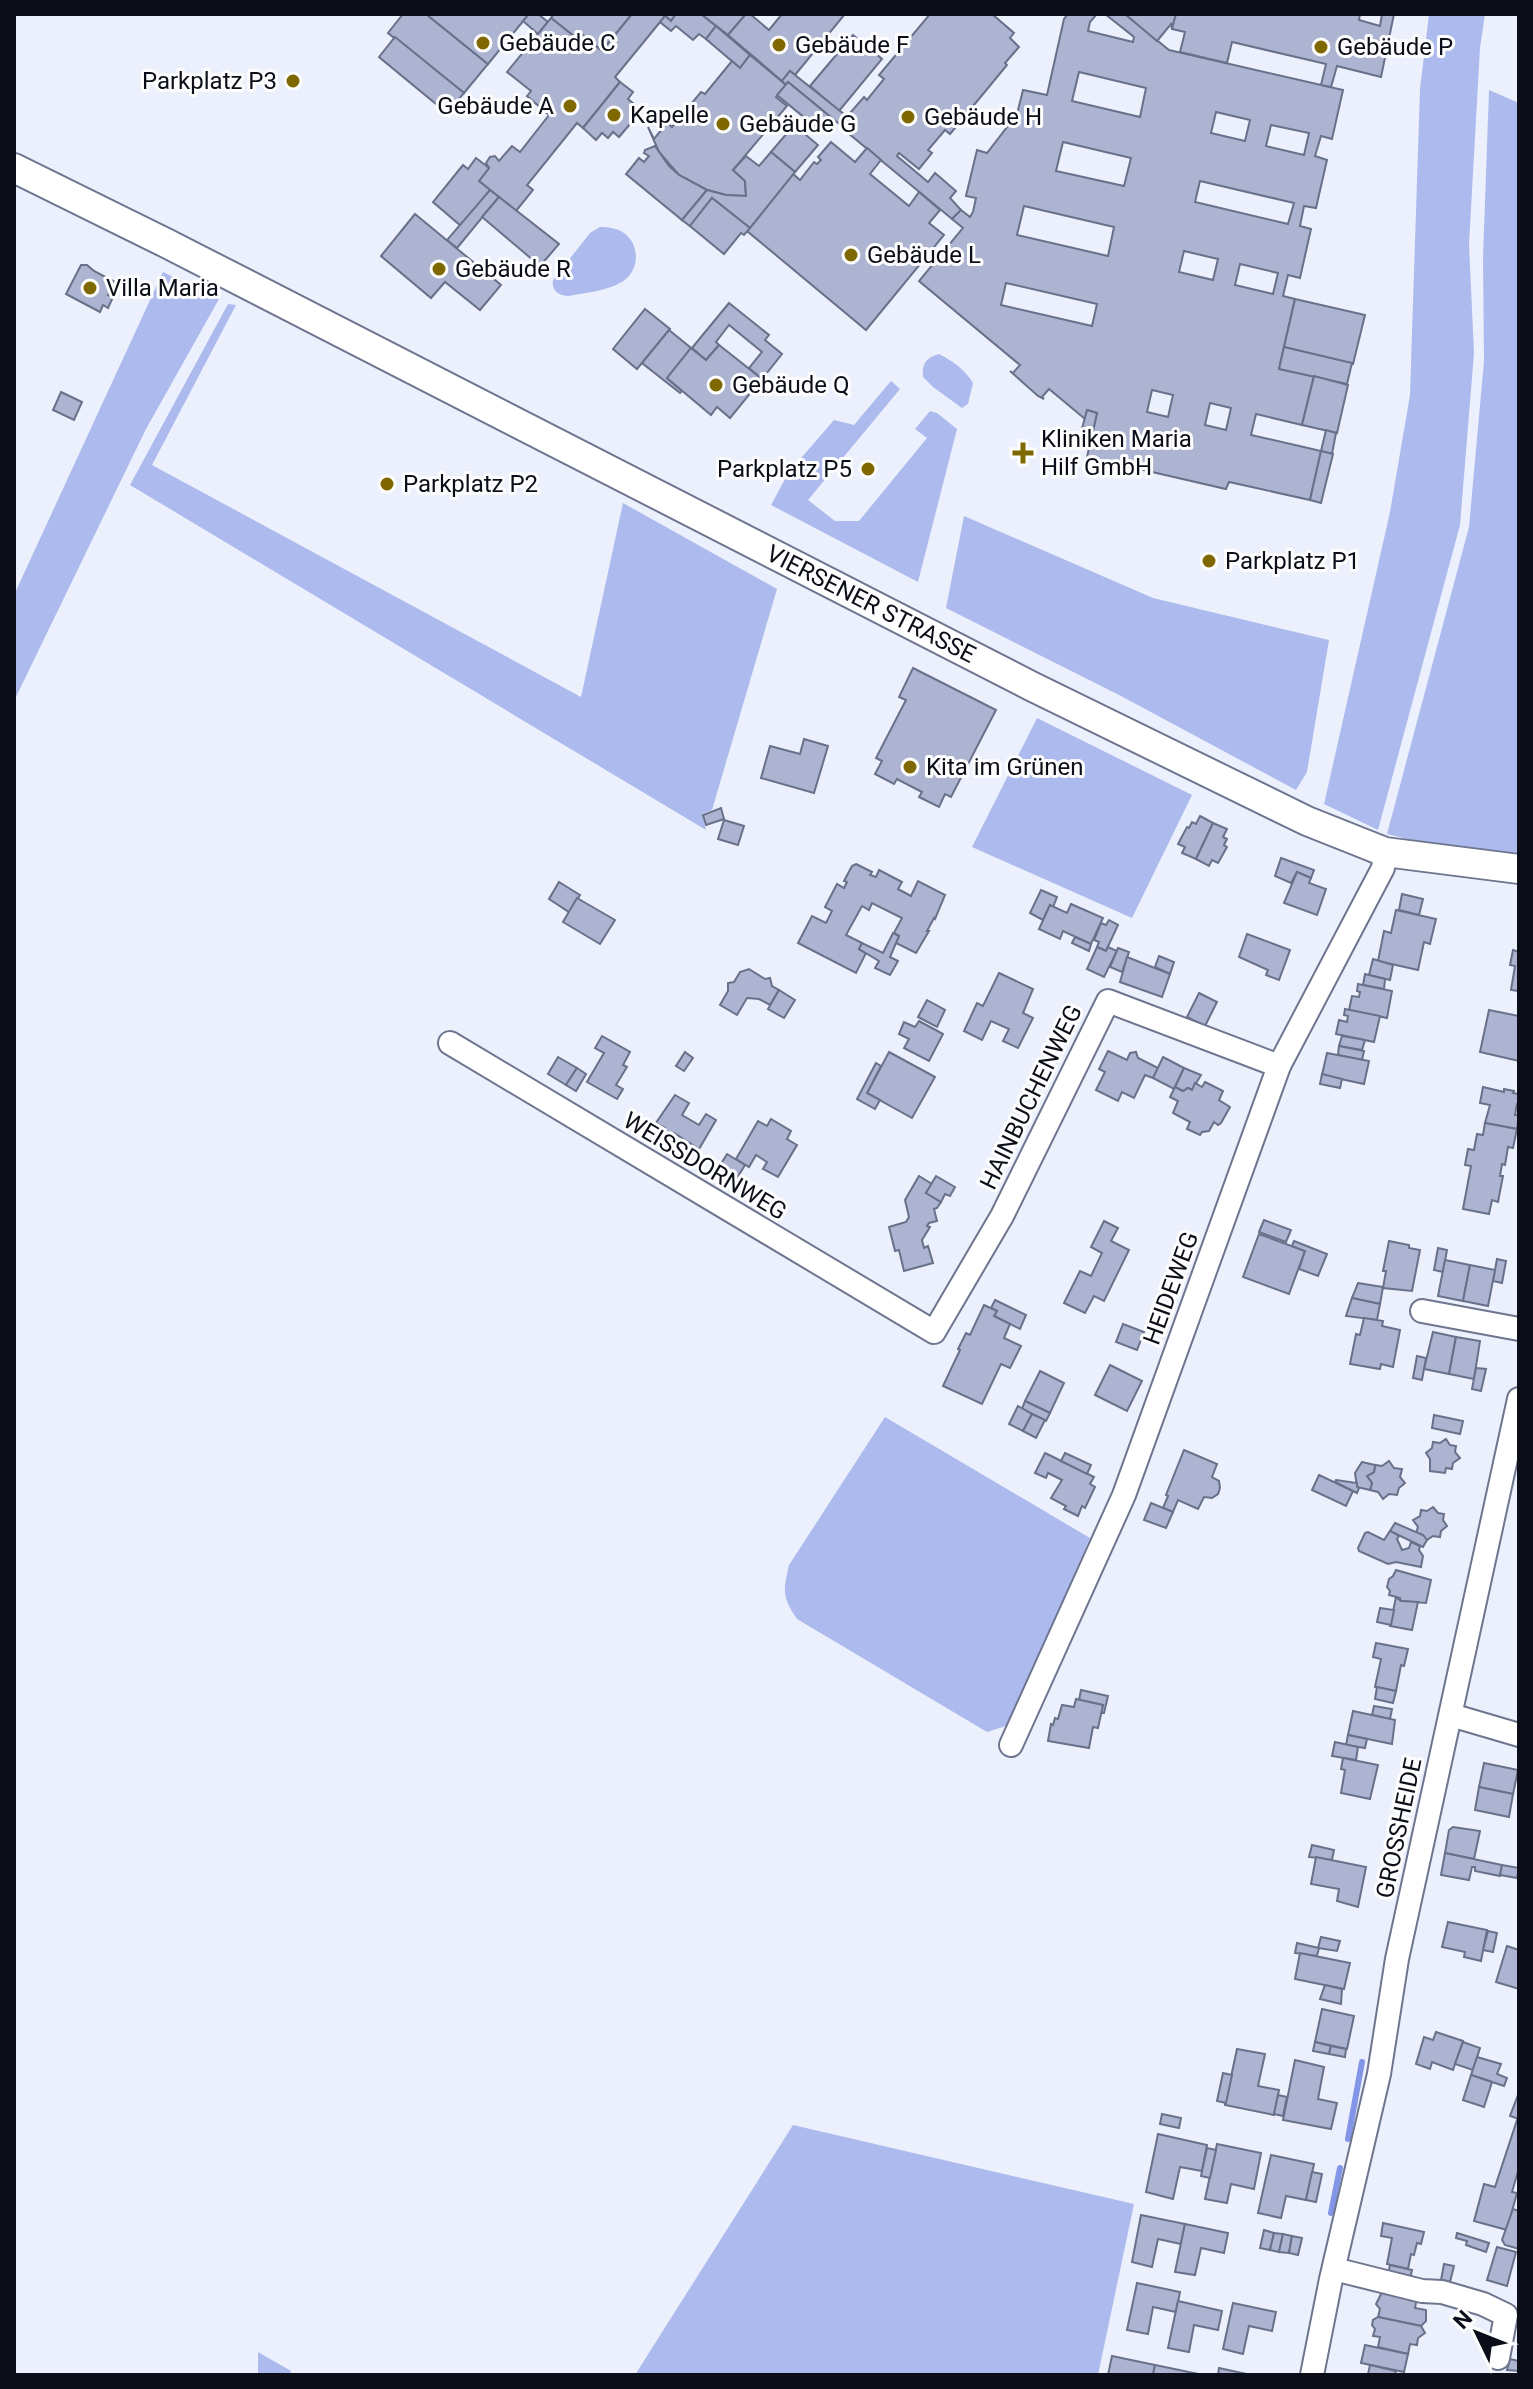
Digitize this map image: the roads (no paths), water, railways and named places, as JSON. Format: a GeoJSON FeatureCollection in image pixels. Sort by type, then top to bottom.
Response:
{"type":"FeatureCollection","features":[{"type":"Feature","properties":{"kind":"main road","name":"VIERSENER STRASSE"},"geometry":{"type":"LineString","coordinates":[[14,168],[1031,686],[1307,821],[1385,852],[1519,869]]}},
{"type":"Feature","properties":{"kind":"street","name":"HEIDEWEG"},"geometry":{"type":"LineString","coordinates":[[1011,1745],[1124,1495],[1279,1066],[1383,868],[1385,852]]}},
{"type":"Feature","properties":{"kind":"street","name":"HAINBUCHENWEG"},"geometry":{"type":"LineString","coordinates":[[934,1332],[1002,1216],[1108,1001],[1279,1066]]}},
{"type":"Feature","properties":{"kind":"street","name":"WEISSDORNWEG"},"geometry":{"type":"LineString","coordinates":[[450,1043],[934,1332]]}},
{"type":"Feature","properties":{"kind":"street"},"geometry":{"type":"LineString","coordinates":[[1422,1311],[1519,1329]]}},
{"type":"Feature","properties":{"kind":"street","name":"GROSSHEIDE"},"geometry":{"type":"LineString","coordinates":[[1312,2375],[1377,2088],[1397,1959],[1519,1399]]}},
{"type":"Feature","properties":{"kind":"street"},"geometry":{"type":"LineString","coordinates":[[1451,1715],[1519,1735]]}},
{"type":"Feature","properties":{"kind":"street"},"geometry":{"type":"LineString","coordinates":[[1334,2269],[1422,2291],[1442,2292],[1483,2304],[1506,2315],[1498,2358]]}},
{"type":"Feature","properties":{"kind":"waterway"},"geometry":{"type":"LineString","coordinates":[[1348,2139],[1362,2062]]}},
{"type":"Feature","properties":{"kind":"waterway"},"geometry":{"type":"LineString","coordinates":[[1331,2213],[1340,2168]]}},
{"type":"Feature","properties":{"kind":"place","name":"Gebäude C"},"geometry":{"type":"Point","coordinates":[483,43]}},
{"type":"Feature","properties":{"kind":"place","name":"Gebäude F"},"geometry":{"type":"Point","coordinates":[779,45]}},
{"type":"Feature","properties":{"kind":"place","name":"Gebäude P"},"geometry":{"type":"Point","coordinates":[1321,47]}},
{"type":"Feature","properties":{"kind":"place","name":"Parkplatz P3"},"geometry":{"type":"Point","coordinates":[293,81]}},
{"type":"Feature","properties":{"kind":"place","name":"Gebäude A"},"geometry":{"type":"Point","coordinates":[570,106]}},
{"type":"Feature","properties":{"kind":"place","name":"Kapelle"},"geometry":{"type":"Point","coordinates":[614,115]}},
{"type":"Feature","properties":{"kind":"place","name":"Gebäude H"},"geometry":{"type":"Point","coordinates":[908,117]}},
{"type":"Feature","properties":{"kind":"place","name":"Gebäude G"},"geometry":{"type":"Point","coordinates":[723,124]}},
{"type":"Feature","properties":{"kind":"place","name":"Gebäude L"},"geometry":{"type":"Point","coordinates":[851,255]}},
{"type":"Feature","properties":{"kind":"place","name":"Gebäude R"},"geometry":{"type":"Point","coordinates":[439,269]}},
{"type":"Feature","properties":{"kind":"place","name":"Villa Maria"},"geometry":{"type":"Point","coordinates":[90,288]}},
{"type":"Feature","properties":{"kind":"place","name":"Gebäude Q"},"geometry":{"type":"Point","coordinates":[716,385]}},
{"type":"Feature","properties":{"kind":"place","name":"Kliniken Maria Hilf GmbH"},"geometry":{"type":"Point","coordinates":[1023,453]}},
{"type":"Feature","properties":{"kind":"place","name":"Parkplatz P5"},"geometry":{"type":"Point","coordinates":[868,469]}},
{"type":"Feature","properties":{"kind":"place","name":"Parkplatz P2"},"geometry":{"type":"Point","coordinates":[387,484]}},
{"type":"Feature","properties":{"kind":"place","name":"Parkplatz P1"},"geometry":{"type":"Point","coordinates":[1209,561]}},
{"type":"Feature","properties":{"kind":"place","name":"Kita im Grünen"},"geometry":{"type":"Point","coordinates":[910,767]}}]}
